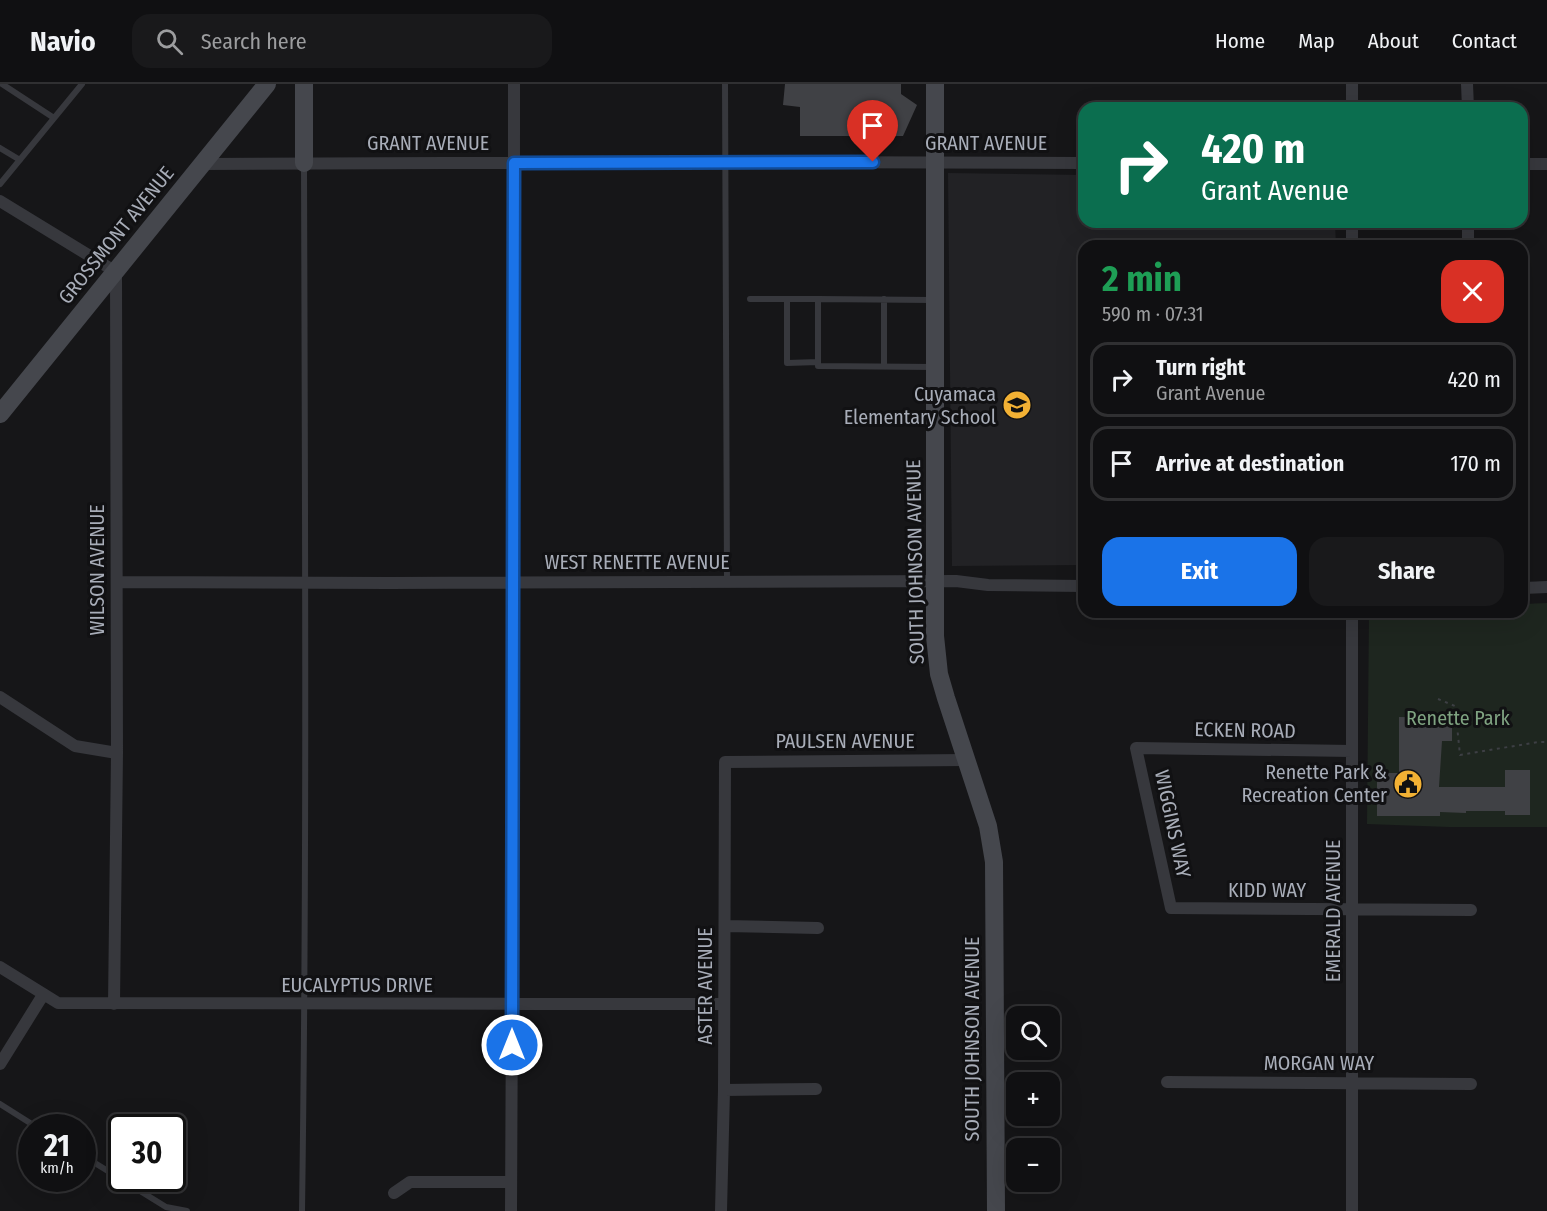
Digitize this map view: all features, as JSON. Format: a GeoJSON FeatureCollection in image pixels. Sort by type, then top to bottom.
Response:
{"type":"FeatureCollection","features":[{"type":"Feature","properties":{"kind":"street","name":"GROSSMONT AVENUE"},"geometry":{"type":"LineString","coordinates":[[0,414],[267,84]]}},
{"type":"Feature","properties":{"kind":"street"},"geometry":{"type":"LineString","coordinates":[[304,84],[304,163]]}},
{"type":"Feature","properties":{"kind":"street"},"geometry":{"type":"LineString","coordinates":[[512,1211],[514,84]]}},
{"type":"Feature","properties":{"kind":"street","name":"SOUTH JOHNSON AVENUE"},"geometry":{"type":"LineString","coordinates":[[935,84],[935,636],[939,674],[988,826],[994,862],[996,1211]]}},
{"type":"Feature","properties":{"kind":"street"},"geometry":{"type":"LineString","coordinates":[[1352,84],[1352,102]]}},
{"type":"Feature","properties":{"kind":"street"},"geometry":{"type":"LineString","coordinates":[[1467,84],[1467,102]]}},
{"type":"Feature","properties":{"kind":"street","name":"GRANT AVENUE"},"geometry":{"type":"LineString","coordinates":[[203,164],[1078,163]]}},
{"type":"Feature","properties":{"kind":"street"},"geometry":{"type":"LineString","coordinates":[[1528,164],[1547,164]]}},
{"type":"Feature","properties":{"kind":"street"},"geometry":{"type":"LineString","coordinates":[[0,201],[116,272]]}},
{"type":"Feature","properties":{"kind":"street","name":"WILSON AVENUE"},"geometry":{"type":"LineString","coordinates":[[114,1004],[117,753],[116,272]]}},
{"type":"Feature","properties":{"kind":"street","name":"WEST RENETTE AVENUE"},"geometry":{"type":"LineString","coordinates":[[117,582],[956,581],[988,585],[1078,586]]}},
{"type":"Feature","properties":{"kind":"street"},"geometry":{"type":"LineString","coordinates":[[1528,588],[1547,587]]}},
{"type":"Feature","properties":{"kind":"street","name":"EMERALD AVENUE"},"geometry":{"type":"LineString","coordinates":[[1352,618],[1352,1211]]}},
{"type":"Feature","properties":{"kind":"street"},"geometry":{"type":"LineString","coordinates":[[0,698],[75,746],[117,753]]}},
{"type":"Feature","properties":{"kind":"street","name":"ECKEN ROAD"},"geometry":{"type":"LineString","coordinates":[[1136,748],[1352,751]]}},
{"type":"Feature","properties":{"kind":"street","name":"WIGGINS WAY"},"geometry":{"type":"LineString","coordinates":[[1136,748],[1171,908]]}},
{"type":"Feature","properties":{"kind":"street","name":"PAULSEN AVENUE"},"geometry":{"type":"LineString","coordinates":[[725,762],[966,760]]}},
{"type":"Feature","properties":{"kind":"street","name":"ASTER AVENUE"},"geometry":{"type":"LineString","coordinates":[[720,1211],[724,1090],[725,762]]}},
{"type":"Feature","properties":{"kind":"street","name":"KIDD WAY"},"geometry":{"type":"LineString","coordinates":[[1171,908],[1471,910]]}},
{"type":"Feature","properties":{"kind":"street"},"geometry":{"type":"LineString","coordinates":[[725,926],[818,928]]}},
{"type":"Feature","properties":{"kind":"street","name":"EUCALYPTUS DRIVE"},"geometry":{"type":"LineString","coordinates":[[0,967],[58,1003],[724,1004]]}},
{"type":"Feature","properties":{"kind":"street"},"geometry":{"type":"LineString","coordinates":[[0,1064],[43,994]]}},
{"type":"Feature","properties":{"kind":"street","name":"MORGAN WAY"},"geometry":{"type":"LineString","coordinates":[[1167,1082],[1471,1084]]}},
{"type":"Feature","properties":{"kind":"street"},"geometry":{"type":"LineString","coordinates":[[724,1090],[816,1089]]}},
{"type":"Feature","properties":{"kind":"street"},"geometry":{"type":"LineString","coordinates":[[394,1193],[410,1182],[512,1182]]}},
{"type":"Feature","properties":{"kind":"lane"},"geometry":{"type":"LineString","coordinates":[[2,84],[54,118]]}},
{"type":"Feature","properties":{"kind":"lane"},"geometry":{"type":"LineString","coordinates":[[0,184],[82,84]]}},
{"type":"Feature","properties":{"kind":"lane"},"geometry":{"type":"LineString","coordinates":[[725,84],[727,582]]}},
{"type":"Feature","properties":{"kind":"lane"},"geometry":{"type":"LineString","coordinates":[[0,148],[20,160]]}},
{"type":"Feature","properties":{"kind":"lane"},"geometry":{"type":"LineString","coordinates":[[302,1211],[305,1004],[304,163]]}},
{"type":"Feature","properties":{"kind":"lane"},"geometry":{"type":"LineString","coordinates":[[750,298],[935,300]]}},
{"type":"Feature","properties":{"kind":"lane"},"geometry":{"type":"LineString","coordinates":[[787,299],[787,363],[818,363],[818,366],[935,367]]}},
{"type":"Feature","properties":{"kind":"lane"},"geometry":{"type":"LineString","coordinates":[[818,299],[818,363]]}},
{"type":"Feature","properties":{"kind":"lane"},"geometry":{"type":"LineString","coordinates":[[884,299],[884,366]]}},
{"type":"Feature","properties":{"kind":"lane"},"geometry":{"type":"LineString","coordinates":[[0,1104],[18,1115]]}},
{"type":"Feature","properties":{"kind":"lane"},"geometry":{"type":"LineString","coordinates":[[96,1164],[166,1207],[187,1211]]}},
{"type":"Feature","properties":{"kind":"path"},"geometry":{"type":"LineString","coordinates":[[1438,699],[1455,706],[1460,755],[1547,742]]}},
{"type":"Feature","properties":{"kind":"shaded area","name":"Cuyamaca Elementary School"},"geometry":{"type":"Polygon","coordinates":[[[948,173],[1078,175],[1078,228],[1335,228],[1336,240],[1078,240],[1078,565],[952,566],[948,173]]]}},
{"type":"Feature","properties":{"kind":"green space","name":"Renette Park"},"geometry":{"type":"Polygon","coordinates":[[[1547,603],[1547,827],[1367,824],[1369,618],[1528,618],[1528,604],[1547,603]]]}},
{"type":"Feature","properties":{"kind":"building"},"geometry":{"type":"Polygon","coordinates":[[[785,84],[901,84],[901,94],[917,105],[903,136],[800,136],[800,107],[783,105],[785,84]]]}},
{"type":"Feature","properties":{"kind":"building","name":"Renette Park & Recreation Center"},"geometry":{"type":"Polygon","coordinates":[[[1399,717],[1452,718],[1452,741],[1442,741],[1439,787],[1505,787],[1505,770],[1530,770],[1530,815],[1505,815],[1505,811],[1466,811],[1466,813],[1440,812],[1440,816],[1377,816],[1379,776],[1384,776],[1385,773],[1399,773],[1399,717]]]}},
{"type":"Feature","properties":{"kind":"place","name":"Cuyamaca Elementary School"},"geometry":{"type":"Point","coordinates":[1017,405]}},
{"type":"Feature","properties":{"kind":"place","name":"Renette Park & Recreation Center"},"geometry":{"type":"Point","coordinates":[1408,784]}},
{"type":"Feature","properties":{"kind":"route"},"geometry":{"type":"LineString","coordinates":[[512,1045],[514,163],[873,162]]}}]}
